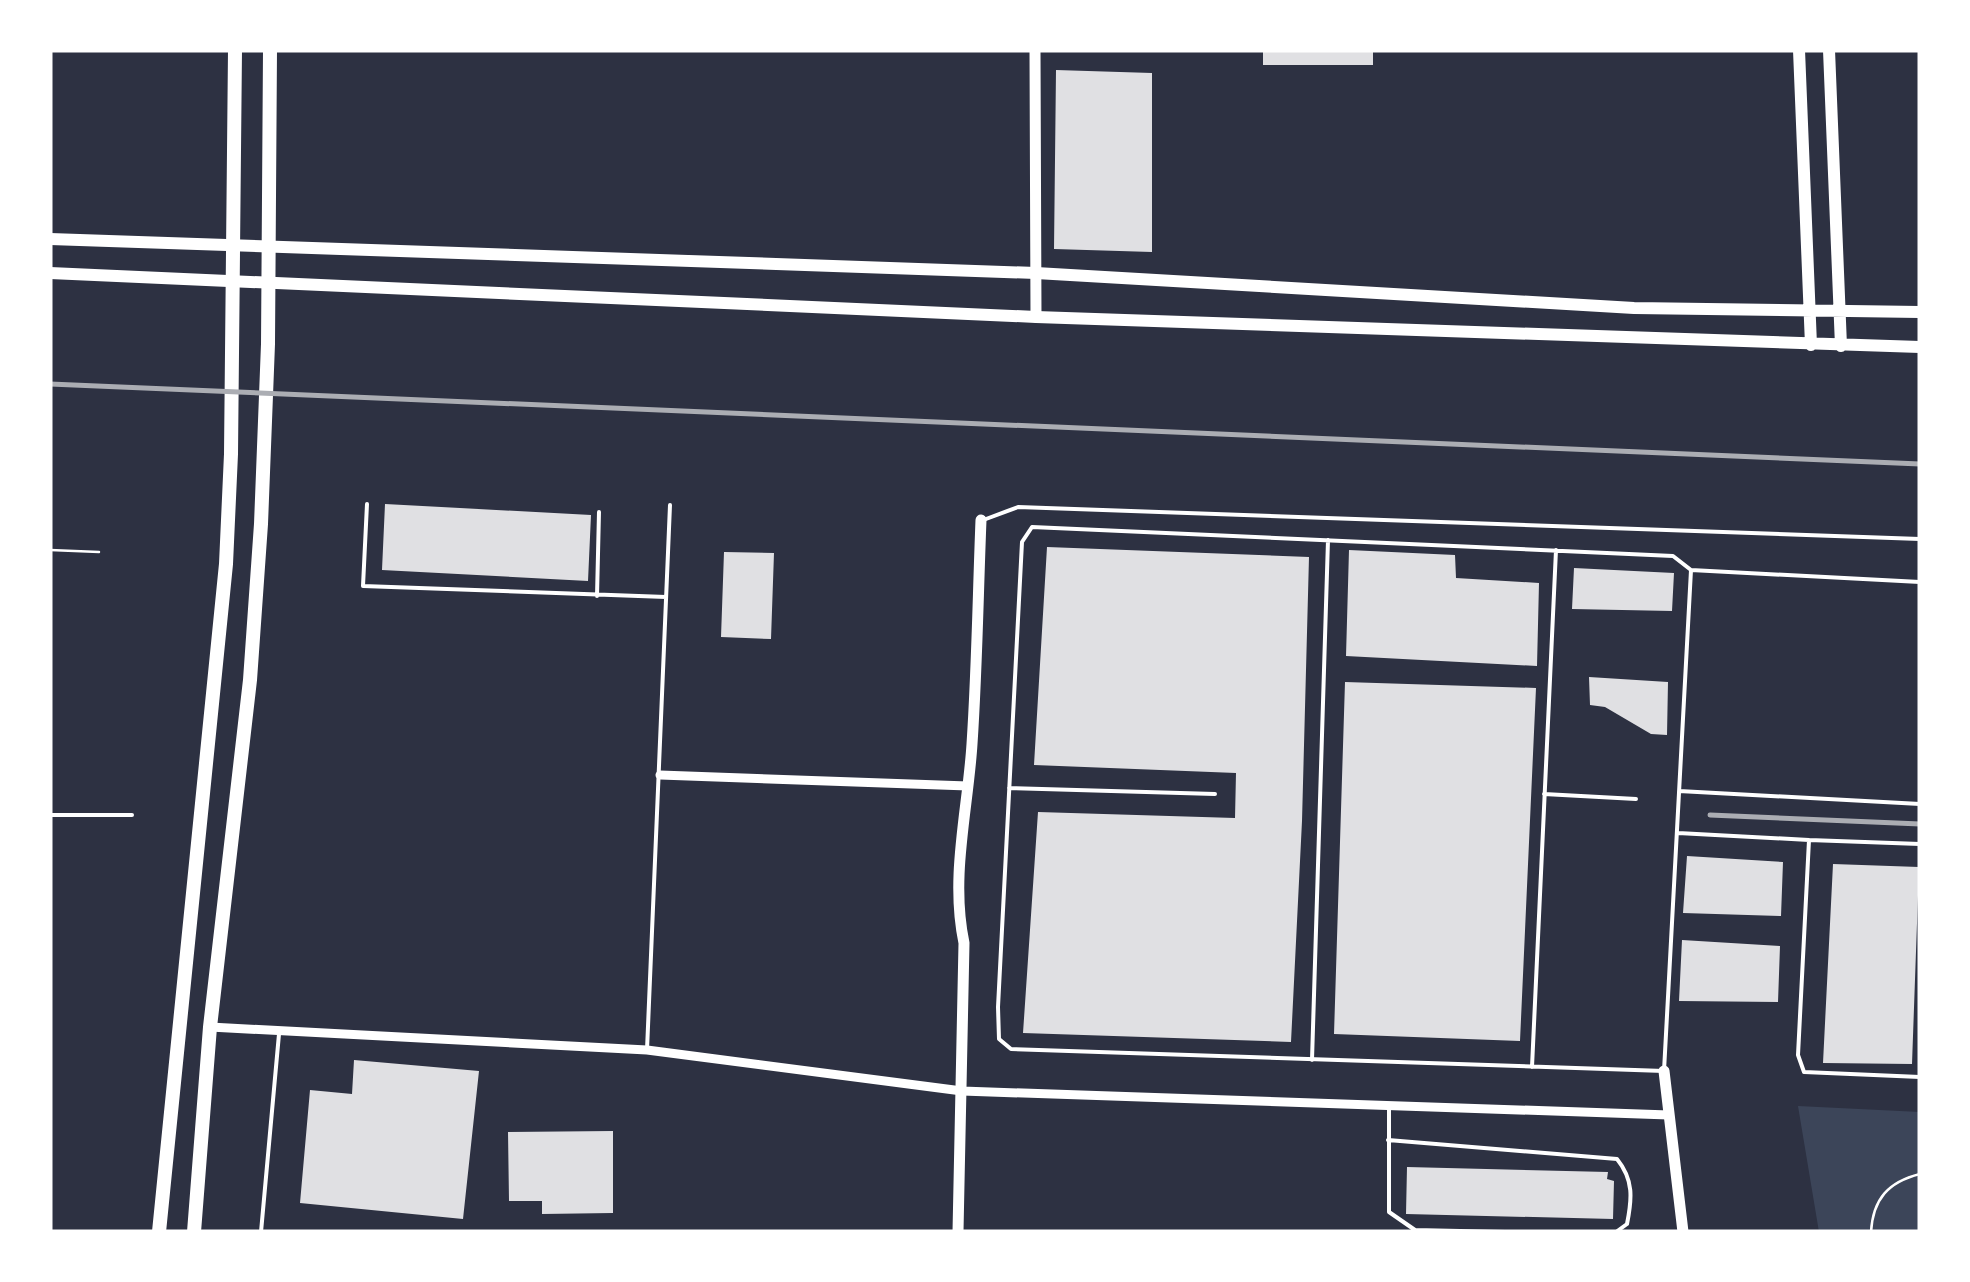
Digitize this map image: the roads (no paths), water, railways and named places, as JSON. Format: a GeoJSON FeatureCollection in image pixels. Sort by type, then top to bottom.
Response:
{"type":"FeatureCollection","features":[{"type":"Feature","properties":{"kind":"main road"},"geometry":{"type":"LineString","coordinates":[[159,1232],[226,564],[231,454],[235,50]]}},
{"type":"Feature","properties":{"kind":"main road"},"geometry":{"type":"LineString","coordinates":[[194,1232],[210,1027],[250,680],[261,524],[268,344],[270,50]]}},
{"type":"Feature","properties":{"kind":"main road"},"geometry":{"type":"LineString","coordinates":[[1799,50],[1811,345]]}},
{"type":"Feature","properties":{"kind":"main road"},"geometry":{"type":"LineString","coordinates":[[1830,50],[1841,346]]}},
{"type":"Feature","properties":{"kind":"main road"},"geometry":{"type":"LineString","coordinates":[[50,239],[1036,273],[1634,308],[1920,312]]}},
{"type":"Feature","properties":{"kind":"main road"},"geometry":{"type":"LineString","coordinates":[[50,274],[1036,318],[1920,347]]}},
{"type":"Feature","properties":{"kind":"street"},"geometry":{"type":"LineString","coordinates":[[1035,50],[1036,318]]}},
{"type":"Feature","properties":{"kind":"street"},"geometry":{"type":"LineString","coordinates":[[958,1232],[964,943],[959,918],[961,844],[968,786],[981,520]]}},
{"type":"Feature","properties":{"kind":"street"},"geometry":{"type":"LineString","coordinates":[[660,775],[968,786]]}},
{"type":"Feature","properties":{"kind":"street"},"geometry":{"type":"LineString","coordinates":[[210,1027],[647,1050],[962,1091],[1670,1116]]}},
{"type":"Feature","properties":{"kind":"street"},"geometry":{"type":"LineString","coordinates":[[1664,1072],[1683,1232]]}},
{"type":"Feature","properties":{"kind":"lane"},"geometry":{"type":"LineString","coordinates":[[367,504],[363,586],[666,597]]}},
{"type":"Feature","properties":{"kind":"lane"},"geometry":{"type":"LineString","coordinates":[[647,1050],[670,505]]}},
{"type":"Feature","properties":{"kind":"lane"},"geometry":{"type":"LineString","coordinates":[[981,520],[1018,507],[1920,540]]}},
{"type":"Feature","properties":{"kind":"lane"},"geometry":{"type":"LineString","coordinates":[[597,596],[599,512]]}},
{"type":"Feature","properties":{"kind":"lane"},"geometry":{"type":"LineString","coordinates":[[1691,570],[1664,1072],[1068,1054],[1012,1049],[999,1038],[1022,542],[1032,527],[1674,556],[1691,570],[1920,582]]}},
{"type":"Feature","properties":{"kind":"lane"},"geometry":{"type":"LineString","coordinates":[[1312,1061],[1328,540]]}},
{"type":"Feature","properties":{"kind":"lane"},"geometry":{"type":"LineString","coordinates":[[1532,1068],[1556,550]]}},
{"type":"Feature","properties":{"kind":"lane"},"geometry":{"type":"LineString","coordinates":[[1009,788],[1215,794]]}},
{"type":"Feature","properties":{"kind":"lane"},"geometry":{"type":"LineString","coordinates":[[1679,791],[1920,804]]}},
{"type":"Feature","properties":{"kind":"lane"},"geometry":{"type":"LineString","coordinates":[[1544,794],[1636,799]]}},
{"type":"Feature","properties":{"kind":"lane"},"geometry":{"type":"LineString","coordinates":[[50,815],[132,815]]}},
{"type":"Feature","properties":{"kind":"lane"},"geometry":{"type":"LineString","coordinates":[[1677,833],[1920,844]]}},
{"type":"Feature","properties":{"kind":"lane"},"geometry":{"type":"LineString","coordinates":[[1809,840],[1798,1055],[1804,1072],[1920,1077]]}},
{"type":"Feature","properties":{"kind":"lane"},"geometry":{"type":"LineString","coordinates":[[262,1232],[280,1029]]}},
{"type":"Feature","properties":{"kind":"lane"},"geometry":{"type":"LineString","coordinates":[[1389,1106],[1390,1212],[1415,1230],[1505,1232]]}},
{"type":"Feature","properties":{"kind":"lane"},"geometry":{"type":"LineString","coordinates":[[1388,1140],[1617,1160],[1630,1174],[1630,1207],[1627,1224],[1616,1232]]}},
{"type":"Feature","properties":{"kind":"railway"},"geometry":{"type":"LineString","coordinates":[[50,384],[1920,464]]}},
{"type":"Feature","properties":{"kind":"railway"},"geometry":{"type":"LineString","coordinates":[[1710,815],[1920,824]]}}]}
